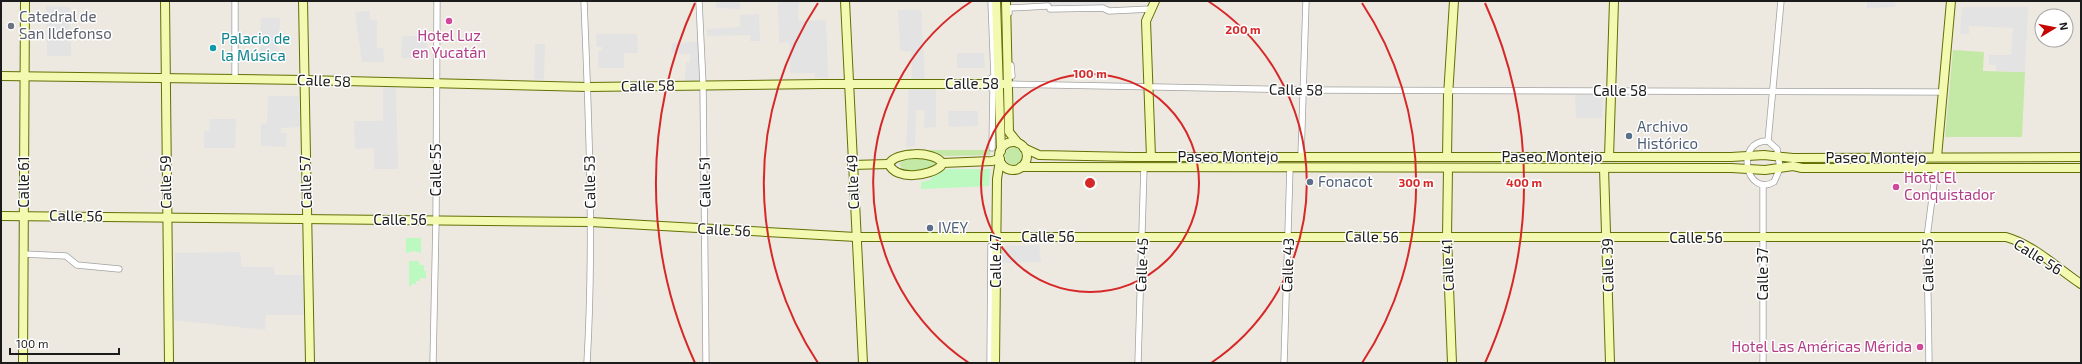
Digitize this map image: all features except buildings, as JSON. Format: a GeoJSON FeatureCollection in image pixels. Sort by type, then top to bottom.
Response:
{"type":"FeatureCollection","features":[{"type":"Feature","properties":{"kind":"street","name":"Calle 61"},"geometry":{"type":"LineString","coordinates":[[23,363],[25,1]]}},
{"type":"Feature","properties":{"kind":"street","name":"Calle 59"},"geometry":{"type":"LineString","coordinates":[[165,1],[168,363]]}},
{"type":"Feature","properties":{"kind":"street"},"geometry":{"type":"LineString","coordinates":[[235,1],[235,79]]}},
{"type":"Feature","properties":{"kind":"street","name":"Calle 57"},"geometry":{"type":"LineString","coordinates":[[303,1],[310,363]]}},
{"type":"Feature","properties":{"kind":"street","name":"Calle 55"},"geometry":{"type":"LineString","coordinates":[[433,363],[436,220],[437,1]]}},
{"type":"Feature","properties":{"kind":"street","name":"Calle 53"},"geometry":{"type":"LineString","coordinates":[[584,1],[588,87],[591,222],[591,299],[587,363]]}},
{"type":"Feature","properties":{"kind":"street","name":"Calle 51"},"geometry":{"type":"LineString","coordinates":[[698,1],[703,85],[706,229],[706,363]]}},
{"type":"Feature","properties":{"kind":"street","name":"Calle 49"},"geometry":{"type":"LineString","coordinates":[[846,1],[852,165],[863,363]]}},
{"type":"Feature","properties":{"kind":"street"},"geometry":{"type":"LineString","coordinates":[[989,80],[994,76],[991,1]]}},
{"type":"Feature","properties":{"kind":"street","name":"Calle 47"},"geometry":{"type":"LineString","coordinates":[[995,363],[996,179],[1000,157],[996,1]]}},
{"type":"Feature","properties":{"kind":"street"},"geometry":{"type":"LineString","coordinates":[[1151,157],[1146,21],[1155,1]]}},
{"type":"Feature","properties":{"kind":"street"},"geometry":{"type":"LineString","coordinates":[[1301,157],[1306,1]]}},
{"type":"Feature","properties":{"kind":"street"},"geometry":{"type":"LineString","coordinates":[[1447,157],[1454,1]]}},
{"type":"Feature","properties":{"kind":"street"},"geometry":{"type":"LineString","coordinates":[[1609,157],[1614,1]]}},
{"type":"Feature","properties":{"kind":"street"},"geometry":{"type":"LineString","coordinates":[[1768,141],[1781,1]]}},
{"type":"Feature","properties":{"kind":"street"},"geometry":{"type":"LineString","coordinates":[[1937,157],[1951,1]]}},
{"type":"Feature","properties":{"kind":"street"},"geometry":{"type":"LineString","coordinates":[[1008,5],[1103,8],[1109,11],[1151,9]]}},
{"type":"Feature","properties":{"kind":"street"},"geometry":{"type":"LineString","coordinates":[[1000,157],[1004,166],[1010,169],[1021,167],[1027,156],[1009,132],[1008,5]]}},
{"type":"Feature","properties":{"kind":"street"},"geometry":{"type":"LineString","coordinates":[[1008,5],[1012,76]]}},
{"type":"Feature","properties":{"kind":"street"},"geometry":{"type":"LineString","coordinates":[[998,59],[1008,58]]}},
{"type":"Feature","properties":{"kind":"street","name":"Calle 58"},"geometry":{"type":"LineString","coordinates":[[1,76],[304,80],[588,87],[1008,84],[1303,90],[1449,89],[1943,92]]}},
{"type":"Feature","properties":{"kind":"street"},"geometry":{"type":"LineString","coordinates":[[989,86],[993,90],[992,148]]}},
{"type":"Feature","properties":{"kind":"street"},"geometry":{"type":"LineString","coordinates":[[1768,141],[1775,145],[1780,157],[1780,168],[1774,182],[1763,185],[1754,181],[1749,169],[1748,156],[1751,148],[1756,144],[1768,141]]}},
{"type":"Feature","properties":{"kind":"street"},"geometry":{"type":"LineString","coordinates":[[852,165],[889,164],[896,158],[911,155],[934,157],[942,163],[992,161],[1000,157],[1008,144],[1021,146]]}},
{"type":"Feature","properties":{"kind":"street","name":"Paseo Montejo"},"geometry":{"type":"LineString","coordinates":[[1021,146],[1039,155],[1151,157],[1609,157],[1764,155],[1793,158],[2081,157]]}},
{"type":"Feature","properties":{"kind":"street"},"geometry":{"type":"LineString","coordinates":[[889,164],[895,171],[914,175],[932,172],[939,168],[942,163]]}},
{"type":"Feature","properties":{"kind":"street","name":"Paseo Montejo"},"geometry":{"type":"LineString","coordinates":[[1021,167],[1749,169],[1793,166],[1802,168],[2081,168]]}},
{"type":"Feature","properties":{"kind":"street","name":"Calle 45"},"geometry":{"type":"LineString","coordinates":[[1138,363],[1144,167]]}},
{"type":"Feature","properties":{"kind":"street","name":"Calle 43"},"geometry":{"type":"LineString","coordinates":[[1284,363],[1290,168]]}},
{"type":"Feature","properties":{"kind":"street","name":"Calle 41"},"geometry":{"type":"LineString","coordinates":[[1448,168],[1447,237],[1452,363]]}},
{"type":"Feature","properties":{"kind":"street","name":"Calle 39"},"geometry":{"type":"LineString","coordinates":[[1604,168],[1610,363]]}},
{"type":"Feature","properties":{"kind":"street","name":"Calle 35"},"geometry":{"type":"LineString","coordinates":[[1929,363],[1927,237],[1936,168]]}},
{"type":"Feature","properties":{"kind":"street","name":"Calle 37"},"geometry":{"type":"LineString","coordinates":[[1763,185],[1763,363]]}},
{"type":"Feature","properties":{"kind":"street","name":"Calle 56"},"geometry":{"type":"LineString","coordinates":[[1,216],[24,215],[591,222],[856,238],[1143,238],[1289,236],[1607,239],[2006,237],[2040,254],[2081,284]]}},
{"type":"Feature","properties":{"kind":"street"},"geometry":{"type":"LineString","coordinates":[[990,363],[991,246]]}},
{"type":"Feature","properties":{"kind":"street"},"geometry":{"type":"LineString","coordinates":[[999,249],[999,363]]}},
{"type":"Feature","properties":{"kind":"street"},"geometry":{"type":"LineString","coordinates":[[24,254],[66,256],[77,265],[119,269]]}},
{"type":"Feature","properties":{"kind":"green space"},"geometry":{"type":"Polygon","coordinates":[[[1953,50],[1984,52],[1983,71],[2025,72],[2022,137],[1945,137],[1953,50]]]}},
{"type":"Feature","properties":{"kind":"green space"},"geometry":{"type":"Polygon","coordinates":[[[1010,147],[1018,147],[1023,152],[1021,163],[1018,165],[1010,165],[1005,160],[1005,152],[1010,147]]]}},
{"type":"Feature","properties":{"kind":"green space"},"geometry":{"type":"Polygon","coordinates":[[[915,150],[990,150],[990,155],[946,156],[915,150]]]}},
{"type":"Feature","properties":{"kind":"green space"},"geometry":{"type":"Polygon","coordinates":[[[925,157],[933,160],[935,165],[924,171],[904,170],[899,164],[906,158],[925,157]]]}},
{"type":"Feature","properties":{"kind":"green space"},"geometry":{"type":"Polygon","coordinates":[[[947,169],[990,169],[989,186],[921,189],[921,182],[931,180],[931,178],[947,169]]]}},
{"type":"Feature","properties":{"kind":"green space"},"geometry":{"type":"Polygon","coordinates":[[[406,238],[421,238],[421,253],[414,251],[406,253],[406,238]]]}},
{"type":"Feature","properties":{"kind":"green space"},"geometry":{"type":"Polygon","coordinates":[[[409,261],[419,261],[419,265],[424,265],[424,271],[426,271],[426,278],[420,278],[420,281],[416,281],[416,284],[412,284],[411,286],[409,286],[409,261]]]}},
{"type":"Feature","properties":{"kind":"shaded area"},"geometry":{"type":"Polygon","coordinates":[[[716,1],[740,1],[740,9],[716,8],[716,1]]]}},
{"type":"Feature","properties":{"kind":"shaded area"},"geometry":{"type":"Polygon","coordinates":[[[778,1],[799,1],[798,21],[826,20],[828,78],[815,78],[815,73],[790,73],[789,42],[779,43],[778,1]]]}},
{"type":"Feature","properties":{"kind":"shaded area"},"geometry":{"type":"Polygon","coordinates":[[[1049,1],[1109,1],[1110,4],[1049,5],[1049,1]]]}},
{"type":"Feature","properties":{"kind":"shaded area"},"geometry":{"type":"Polygon","coordinates":[[[1867,1],[1896,1],[1895,7],[1867,8],[1867,1]]]}},
{"type":"Feature","properties":{"kind":"shaded area"},"geometry":{"type":"Polygon","coordinates":[[[46,6],[70,7],[71,56],[47,56],[46,6]]]}},
{"type":"Feature","properties":{"kind":"shaded area"},"geometry":{"type":"Polygon","coordinates":[[[1962,7],[2028,7],[2025,72],[1996,71],[1996,65],[1989,65],[1989,55],[2011,55],[2013,28],[1969,26],[1969,34],[1960,34],[1962,7]]]}},
{"type":"Feature","properties":{"kind":"shaded area"},"geometry":{"type":"Polygon","coordinates":[[[898,10],[921,10],[925,79],[912,79],[911,51],[900,51],[898,10]]]}},
{"type":"Feature","properties":{"kind":"shaded area"},"geometry":{"type":"Polygon","coordinates":[[[370,11],[370,20],[377,20],[377,48],[383,48],[384,62],[362,62],[355,12],[370,11]]]}},
{"type":"Feature","properties":{"kind":"shaded area"},"geometry":{"type":"Polygon","coordinates":[[[759,14],[760,41],[750,41],[750,35],[707,36],[707,29],[740,27],[740,15],[759,14]]]}},
{"type":"Feature","properties":{"kind":"shaded area"},"geometry":{"type":"Polygon","coordinates":[[[261,18],[280,18],[278,61],[260,60],[261,18]]]}},
{"type":"Feature","properties":{"kind":"shaded area"},"geometry":{"type":"Polygon","coordinates":[[[596,34],[637,34],[638,53],[624,53],[624,68],[598,68],[598,51],[602,51],[602,47],[597,47],[596,34]]]}},
{"type":"Feature","properties":{"kind":"shaded area"},"geometry":{"type":"Polygon","coordinates":[[[402,36],[427,36],[427,58],[401,58],[402,36]]]}},
{"type":"Feature","properties":{"kind":"shaded area"},"geometry":{"type":"Polygon","coordinates":[[[698,42],[700,78],[696,81],[685,81],[686,62],[690,63],[690,54],[671,53],[672,43],[698,42]]]}},
{"type":"Feature","properties":{"kind":"shaded area"},"geometry":{"type":"Polygon","coordinates":[[[535,44],[545,44],[544,80],[534,79],[535,44]]]}},
{"type":"Feature","properties":{"kind":"shaded area"},"geometry":{"type":"Polygon","coordinates":[[[957,53],[984,53],[985,68],[957,68],[957,53]]]}},
{"type":"Feature","properties":{"kind":"shaded area"},"geometry":{"type":"Polygon","coordinates":[[[383,86],[396,86],[398,169],[374,169],[374,148],[355,149],[354,121],[383,121],[383,86]]]}},
{"type":"Feature","properties":{"kind":"shaded area"},"geometry":{"type":"Polygon","coordinates":[[[909,89],[936,89],[936,127],[924,128],[925,110],[916,110],[915,146],[906,147],[909,89]]]}},
{"type":"Feature","properties":{"kind":"shaded area"},"geometry":{"type":"Polygon","coordinates":[[[1575,95],[1601,95],[1603,98],[1602,118],[1576,118],[1575,95]]]}},
{"type":"Feature","properties":{"kind":"shaded area"},"geometry":{"type":"Polygon","coordinates":[[[268,96],[299,96],[300,127],[281,128],[281,133],[287,133],[286,147],[261,146],[261,124],[267,123],[268,96]]]}},
{"type":"Feature","properties":{"kind":"shaded area"},"geometry":{"type":"Polygon","coordinates":[[[948,111],[978,111],[978,126],[949,127],[948,111]]]}},
{"type":"Feature","properties":{"kind":"shaded area"},"geometry":{"type":"Polygon","coordinates":[[[210,119],[236,119],[235,148],[204,148],[204,131],[209,131],[210,119]]]}},
{"type":"Feature","properties":{"kind":"shaded area"},"geometry":{"type":"Polygon","coordinates":[[[1039,245],[1041,262],[1002,263],[1001,249],[1006,246],[1039,245]]]}},
{"type":"Feature","properties":{"kind":"shaded area"},"geometry":{"type":"Polygon","coordinates":[[[240,252],[242,267],[274,267],[275,275],[303,275],[304,315],[266,315],[265,330],[173,320],[175,253],[240,252]]]}},
{"type":"Feature","properties":{"kind":"place","name":"Hotel Luz en Yucatán"},"geometry":{"type":"Point","coordinates":[449,21]}},
{"type":"Feature","properties":{"kind":"place","name":"Catedral de San Ildefonso"},"geometry":{"type":"Point","coordinates":[11,26]}},
{"type":"Feature","properties":{"kind":"place","name":"Palacio de la Música"},"geometry":{"type":"Point","coordinates":[213,48]}},
{"type":"Feature","properties":{"kind":"place","name":"Archivo Histórico"},"geometry":{"type":"Point","coordinates":[1629,136]}},
{"type":"Feature","properties":{"kind":"place","name":"Fonacot"},"geometry":{"type":"Point","coordinates":[1310,182]}},
{"type":"Feature","properties":{"kind":"place","name":"Hotel El Conquistador"},"geometry":{"type":"Point","coordinates":[1896,187]}},
{"type":"Feature","properties":{"kind":"place","name":"IVEY"},"geometry":{"type":"Point","coordinates":[930,228]}},
{"type":"Feature","properties":{"kind":"place","name":"Hotel Las Américas Mérida"},"geometry":{"type":"Point","coordinates":[1920,347]}}]}
